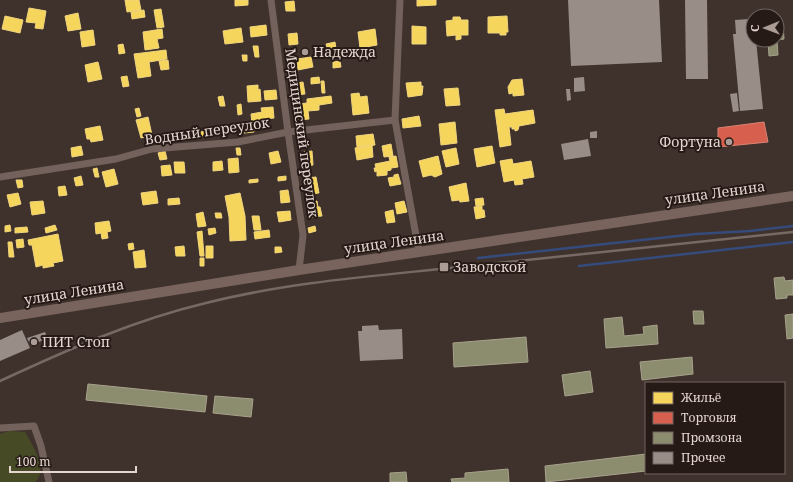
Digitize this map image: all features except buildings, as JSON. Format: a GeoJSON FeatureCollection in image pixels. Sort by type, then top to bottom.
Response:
{"type":"FeatureCollection","features":[{"type":"Feature","properties":{"kind":"main road","name":"улица Ленина"},"geometry":{"type":"LineString","coordinates":[[0,318],[299,270],[793,196]]}},
{"type":"Feature","properties":{"kind":"street","name":"Медицинский переулок"},"geometry":{"type":"LineString","coordinates":[[271,0],[303,235],[299,270]]}},
{"type":"Feature","properties":{"kind":"street"},"geometry":{"type":"LineString","coordinates":[[400,0],[395,120],[419,252]]}},
{"type":"Feature","properties":{"kind":"street","name":"Водный переулок"},"geometry":{"type":"LineString","coordinates":[[0,177],[116,159],[152,150],[238,142],[288,132],[395,120]]}},
{"type":"Feature","properties":{"kind":"street"},"geometry":{"type":"LineString","coordinates":[[0,428],[34,426],[41,446],[49,482]]}},
{"type":"Feature","properties":{"kind":"green space"},"geometry":{"type":"Polygon","coordinates":[[[9,431],[25,432],[31,443],[40,465],[39,477],[35,482],[0,482],[0,434],[9,431]]]}},
{"type":"Feature","properties":{"kind":"waterway"},"geometry":{"type":"LineString","coordinates":[[478,258],[696,234],[750,231],[793,226]]}},
{"type":"Feature","properties":{"kind":"waterway"},"geometry":{"type":"LineString","coordinates":[[579,266],[793,242]]}},
{"type":"Feature","properties":{"kind":"railway"},"geometry":{"type":"LineString","coordinates":[[0,381],[50,358],[127,327],[179,310],[237,296],[300,285],[364,277],[793,232]]}},
{"type":"Feature","properties":{"kind":"place","name":"Надежда"},"geometry":{"type":"Point","coordinates":[305,52]}},
{"type":"Feature","properties":{"kind":"place","name":"Фортуна"},"geometry":{"type":"Point","coordinates":[729,142]}},
{"type":"Feature","properties":{"kind":"place","name":"Заводской"},"geometry":{"type":"Point","coordinates":[444,267]}},
{"type":"Feature","properties":{"kind":"place","name":"ПИТ Стоп"},"geometry":{"type":"Point","coordinates":[34,342]}}]}
